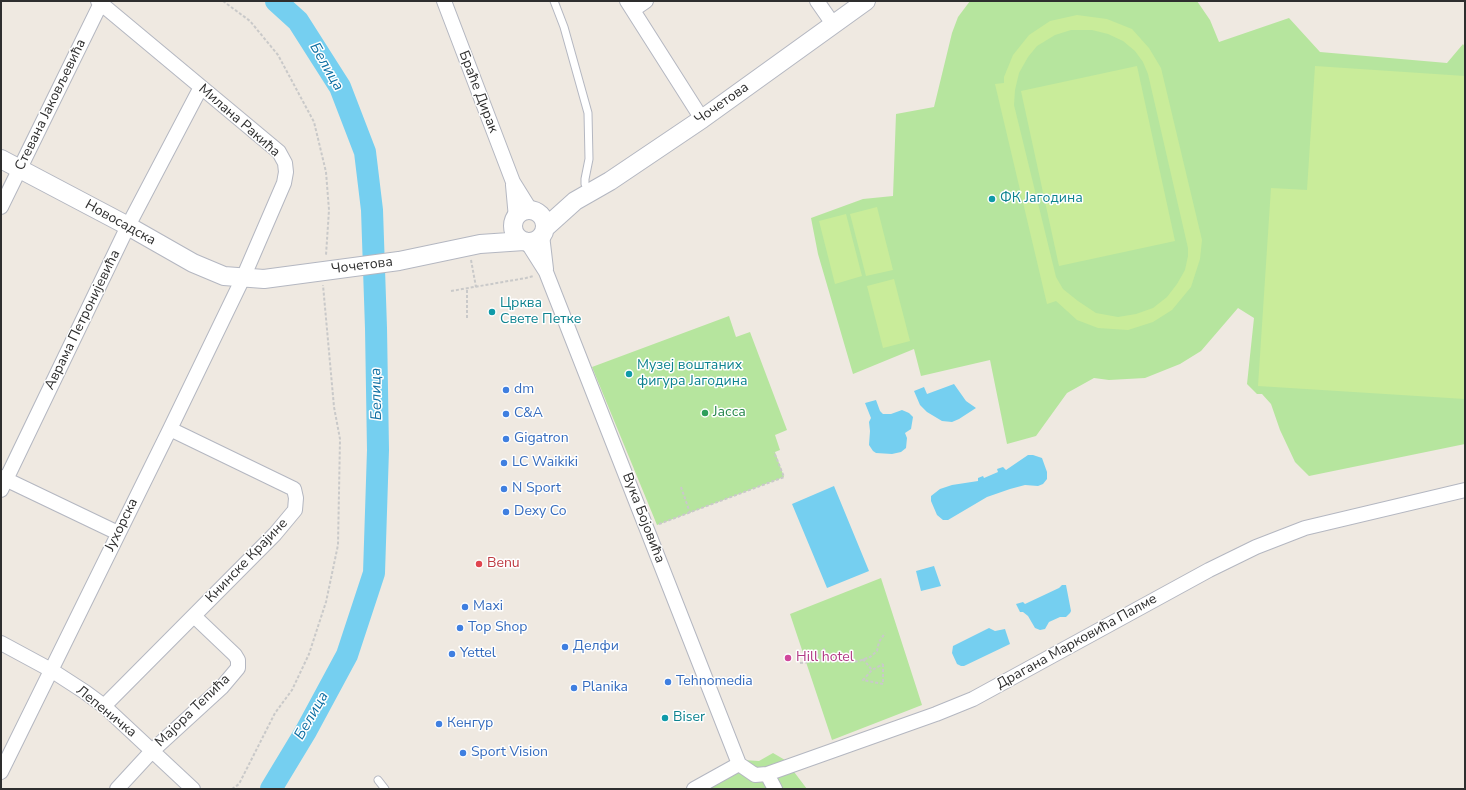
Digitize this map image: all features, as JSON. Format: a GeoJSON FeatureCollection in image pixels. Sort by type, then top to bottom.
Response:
{"type":"FeatureCollection","features":[{"type":"Feature","properties":{"kind":"street","name":"Браће Дирак"},"geometry":{"type":"LineString","coordinates":[[444,1],[513,182],[524,215]]}},
{"type":"Feature","properties":{"kind":"street"},"geometry":{"type":"LineString","coordinates":[[646,1],[630,6],[702,118]]}},
{"type":"Feature","properties":{"kind":"street"},"geometry":{"type":"LineString","coordinates":[[817,1],[833,24]]}},
{"type":"Feature","properties":{"kind":"street","name":"Чочетова"},"geometry":{"type":"LineString","coordinates":[[243,278],[264,279],[399,261],[535,236],[582,197],[610,181],[702,118],[866,1]]}},
{"type":"Feature","properties":{"kind":"street","name":"Милана Ракића"},"geometry":{"type":"LineString","coordinates":[[99,2],[279,152],[285,163],[286,172],[284,183],[243,278]]}},
{"type":"Feature","properties":{"kind":"street","name":"Стевана Јаковљевића"},"geometry":{"type":"LineString","coordinates":[[1,207],[99,2]]}},
{"type":"Feature","properties":{"kind":"street","name":"Аврама Петронијевића"},"geometry":{"type":"LineString","coordinates":[[3,482],[128,226],[201,87]]}},
{"type":"Feature","properties":{"kind":"street","name":"Новосадска"},"geometry":{"type":"LineString","coordinates":[[1,159],[128,226],[193,263],[224,276],[243,278]]}},
{"type":"Feature","properties":{"kind":"street","name":"Чочетова"},"geometry":{"type":"LineString","coordinates":[[474,246],[524,215],[582,197]]}},
{"type":"Feature","properties":{"kind":"street"},"geometry":{"type":"LineString","coordinates":[[524,215],[543,218],[535,236],[520,239],[515,233],[514,229],[524,215]]}},
{"type":"Feature","properties":{"kind":"street","name":"Вука Бојовића"},"geometry":{"type":"LineString","coordinates":[[535,236],[546,272],[739,764]]}},
{"type":"Feature","properties":{"kind":"street","name":"Јухорска"},"geometry":{"type":"LineString","coordinates":[[1,772],[7,746],[51,670],[243,278]]}},
{"type":"Feature","properties":{"kind":"street","name":"Книнске Крајине"},"geometry":{"type":"LineString","coordinates":[[104,706],[275,534],[295,510],[296,498],[294,489],[170,429]]}},
{"type":"Feature","properties":{"kind":"street"},"geometry":{"type":"LineString","coordinates":[[3,482],[118,534]]}},
{"type":"Feature","properties":{"kind":"street","name":"Драгана Марковића Палме"},"geometry":{"type":"LineString","coordinates":[[739,764],[754,775],[767,774],[936,714],[973,699],[1209,570],[1256,547],[1305,528],[1465,490]]}},
{"type":"Feature","properties":{"kind":"street","name":"Мајора Тепића"},"geometry":{"type":"LineString","coordinates":[[117,789],[152,751],[222,687],[238,668],[238,660],[235,655],[194,616]]}},
{"type":"Feature","properties":{"kind":"street","name":"Лепеничка"},"geometry":{"type":"LineString","coordinates":[[1,643],[51,670],[104,706],[193,789]]}},
{"type":"Feature","properties":{"kind":"street"},"geometry":{"type":"LineString","coordinates":[[694,789],[739,764]]}},
{"type":"Feature","properties":{"kind":"street"},"geometry":{"type":"LineString","coordinates":[[767,774],[775,789]]}},
{"type":"Feature","properties":{"kind":"lane"},"geometry":{"type":"LineString","coordinates":[[554,1],[564,28],[588,113],[589,159],[582,197]]}},
{"type":"Feature","properties":{"kind":"lane"},"geometry":{"type":"LineString","coordinates":[[378,780],[385,789]]}},
{"type":"Feature","properties":{"kind":"path"},"geometry":{"type":"LineString","coordinates":[[223,1],[250,21],[278,55],[314,122],[326,172],[329,210],[326,252],[327,271],[324,302],[332,371],[334,407],[340,438],[338,545],[326,602],[309,654],[292,690],[275,713],[239,784],[232,789]]}},
{"type":"Feature","properties":{"kind":"path"},"geometry":{"type":"LineString","coordinates":[[474,246],[476,287]]}},
{"type":"Feature","properties":{"kind":"path"},"geometry":{"type":"LineString","coordinates":[[451,291],[526,278],[546,272]]}},
{"type":"Feature","properties":{"kind":"path"},"geometry":{"type":"LineString","coordinates":[[467,289],[467,318]]}},
{"type":"Feature","properties":{"kind":"path"},"geometry":{"type":"LineString","coordinates":[[647,529],[784,477],[774,452]]}},
{"type":"Feature","properties":{"kind":"path"},"geometry":{"type":"LineString","coordinates":[[681,487],[690,513]]}},
{"type":"Feature","properties":{"kind":"path"},"geometry":{"type":"LineString","coordinates":[[800,663],[826,660],[849,662],[863,660],[870,657],[877,651],[885,633]]}},
{"type":"Feature","properties":{"kind":"path"},"geometry":{"type":"LineString","coordinates":[[812,662],[824,649],[826,660]]}},
{"type":"Feature","properties":{"kind":"path"},"geometry":{"type":"LineString","coordinates":[[863,660],[872,670]]}},
{"type":"Feature","properties":{"kind":"path"},"geometry":{"type":"LineString","coordinates":[[884,664],[883,684],[863,680],[872,670],[884,664]]}},
{"type":"Feature","properties":{"kind":"green space"},"geometry":{"type":"Polygon","coordinates":[[[970,1],[1197,1],[1210,20],[1219,42],[1289,18],[1320,52],[1447,63],[1463,44],[1465,47],[1465,444],[1309,476],[1295,462],[1280,430],[1271,404],[1262,394],[1257,394],[1247,384],[1254,318],[1238,308],[1201,351],[1180,364],[1145,378],[1109,380],[1094,378],[1067,393],[1036,436],[1007,444],[990,360],[921,376],[914,349],[853,374],[818,254],[811,218],[863,199],[893,196],[896,114],[934,107],[952,33],[958,17],[970,1]]]}},
{"type":"Feature","properties":{"kind":"green space"},"geometry":{"type":"Polygon","coordinates":[[[1077,15],[1107,19],[1132,29],[1149,48],[1161,68],[1202,240],[1200,259],[1191,287],[1172,310],[1153,322],[1128,330],[1098,328],[1077,320],[1056,301],[1047,304],[995,84],[1004,83],[1004,77],[1013,55],[1029,35],[1050,21],[1077,15]],[[1071,30],[1055,35],[1037,46],[1028,57],[1019,73],[1015,90],[1014,105],[1056,277],[1063,289],[1096,313],[1118,317],[1136,314],[1153,308],[1167,297],[1185,270],[1188,248],[1148,74],[1143,62],[1135,51],[1123,41],[1108,34],[1092,30],[1071,30]]]}},
{"type":"Feature","properties":{"kind":"green space"},"geometry":{"type":"Polygon","coordinates":[[[1137,66],[1175,241],[1059,266],[1021,91],[1137,66]]]}},
{"type":"Feature","properties":{"kind":"green space"},"geometry":{"type":"Polygon","coordinates":[[[1315,66],[1465,76],[1465,399],[1258,386],[1271,188],[1307,190],[1315,66]]]}},
{"type":"Feature","properties":{"kind":"green space"},"geometry":{"type":"Polygon","coordinates":[[[877,207],[893,270],[866,276],[850,214],[877,207]]]}},
{"type":"Feature","properties":{"kind":"green space"},"geometry":{"type":"Polygon","coordinates":[[[846,214],[862,276],[835,284],[819,221],[846,214]]]}},
{"type":"Feature","properties":{"kind":"green space"},"geometry":{"type":"Polygon","coordinates":[[[894,279],[910,341],[883,348],[867,286],[894,279]]]}},
{"type":"Feature","properties":{"kind":"green space","name":"Јасса"},"geometry":{"type":"Polygon","coordinates":[[[729,316],[736,337],[750,332],[787,430],[775,435],[780,450],[775,452],[784,477],[657,525],[592,367],[729,316]]]}},
{"type":"Feature","properties":{"kind":"green space"},"geometry":{"type":"Polygon","coordinates":[[[881,578],[922,705],[832,740],[790,614],[881,578]]]}},
{"type":"Feature","properties":{"kind":"green space"},"geometry":{"type":"Polygon","coordinates":[[[773,753],[785,760],[807,789],[694,789],[743,760],[759,761],[773,753]]]}},
{"type":"Feature","properties":{"kind":"water"},"geometry":{"type":"Polygon","coordinates":[[[954,384],[966,401],[976,408],[952,422],[942,421],[927,412],[920,405],[914,391],[924,387],[927,394],[954,384]]]}},
{"type":"Feature","properties":{"kind":"water"},"geometry":{"type":"Polygon","coordinates":[[[876,400],[880,411],[883,414],[891,414],[902,410],[909,413],[913,417],[911,429],[905,433],[907,438],[906,448],[901,452],[892,454],[876,453],[869,445],[869,422],[871,418],[865,403],[876,400]]]}},
{"type":"Feature","properties":{"kind":"water"},"geometry":{"type":"Polygon","coordinates":[[[1028,455],[1042,458],[1047,472],[1047,479],[1043,484],[1038,486],[1025,485],[987,497],[948,520],[943,520],[937,515],[931,501],[931,496],[940,489],[952,485],[978,481],[978,478],[983,476],[984,478],[998,472],[997,469],[1003,467],[1006,470],[1028,455]]]}},
{"type":"Feature","properties":{"kind":"water"},"geometry":{"type":"Polygon","coordinates":[[[834,486],[869,571],[827,588],[792,504],[834,486]]]}},
{"type":"Feature","properties":{"kind":"water"},"geometry":{"type":"Polygon","coordinates":[[[934,566],[941,586],[921,591],[916,571],[934,566]]]}},
{"type":"Feature","properties":{"kind":"water"},"geometry":{"type":"Polygon","coordinates":[[[1062,585],[1066,585],[1071,611],[1070,613],[1066,617],[1060,617],[1049,622],[1045,629],[1040,630],[1035,628],[1028,616],[1023,612],[1020,612],[1016,604],[1023,602],[1025,604],[1059,588],[1062,585]]]}},
{"type":"Feature","properties":{"kind":"water"},"geometry":{"type":"Polygon","coordinates":[[[989,628],[995,631],[1005,629],[1010,644],[964,666],[957,664],[952,653],[953,646],[989,628]]]}},
{"type":"Feature","properties":{"kind":"waterway","name":"Белица"},"geometry":{"type":"LineString","coordinates":[[271,789],[306,731],[347,655],[374,573],[378,450],[372,210],[365,152],[340,87],[298,21],[276,1]]}},
{"type":"Feature","properties":{"kind":"place","name":"ФК Јагодина"},"geometry":{"type":"Point","coordinates":[992,199]}},
{"type":"Feature","properties":{"kind":"place","name":"Црква Свете Петке"},"geometry":{"type":"Point","coordinates":[492,312]}},
{"type":"Feature","properties":{"kind":"place","name":"Музеј воштаних фигура Јагодина"},"geometry":{"type":"Point","coordinates":[629,374]}},
{"type":"Feature","properties":{"kind":"place","name":"dm"},"geometry":{"type":"Point","coordinates":[506,390]}},
{"type":"Feature","properties":{"kind":"place","name":"Јасса"},"geometry":{"type":"Point","coordinates":[705,413]}},
{"type":"Feature","properties":{"kind":"place","name":"C&A"},"geometry":{"type":"Point","coordinates":[506,414]}},
{"type":"Feature","properties":{"kind":"place","name":"Gigatron"},"geometry":{"type":"Point","coordinates":[506,439]}},
{"type":"Feature","properties":{"kind":"place","name":"LC Waikiki"},"geometry":{"type":"Point","coordinates":[504,463]}},
{"type":"Feature","properties":{"kind":"place","name":"N Sport"},"geometry":{"type":"Point","coordinates":[504,489]}},
{"type":"Feature","properties":{"kind":"place","name":"Dexy Co"},"geometry":{"type":"Point","coordinates":[506,512]}},
{"type":"Feature","properties":{"kind":"place","name":"Benu"},"geometry":{"type":"Point","coordinates":[479,564]}},
{"type":"Feature","properties":{"kind":"place","name":"Maxi"},"geometry":{"type":"Point","coordinates":[465,607]}},
{"type":"Feature","properties":{"kind":"place","name":"Top Shop"},"geometry":{"type":"Point","coordinates":[460,628]}},
{"type":"Feature","properties":{"kind":"place","name":"Делфи"},"geometry":{"type":"Point","coordinates":[565,647]}},
{"type":"Feature","properties":{"kind":"place","name":"Yettel"},"geometry":{"type":"Point","coordinates":[452,654]}},
{"type":"Feature","properties":{"kind":"place","name":"Hill hotel"},"geometry":{"type":"Point","coordinates":[788,658]}},
{"type":"Feature","properties":{"kind":"place","name":"Tehnomedia"},"geometry":{"type":"Point","coordinates":[668,682]}},
{"type":"Feature","properties":{"kind":"place","name":"Planika"},"geometry":{"type":"Point","coordinates":[574,688]}},
{"type":"Feature","properties":{"kind":"place","name":"Biser"},"geometry":{"type":"Point","coordinates":[665,718]}},
{"type":"Feature","properties":{"kind":"place","name":"Кенгур"},"geometry":{"type":"Point","coordinates":[439,724]}},
{"type":"Feature","properties":{"kind":"place","name":"Sport Vision"},"geometry":{"type":"Point","coordinates":[463,753]}}]}
